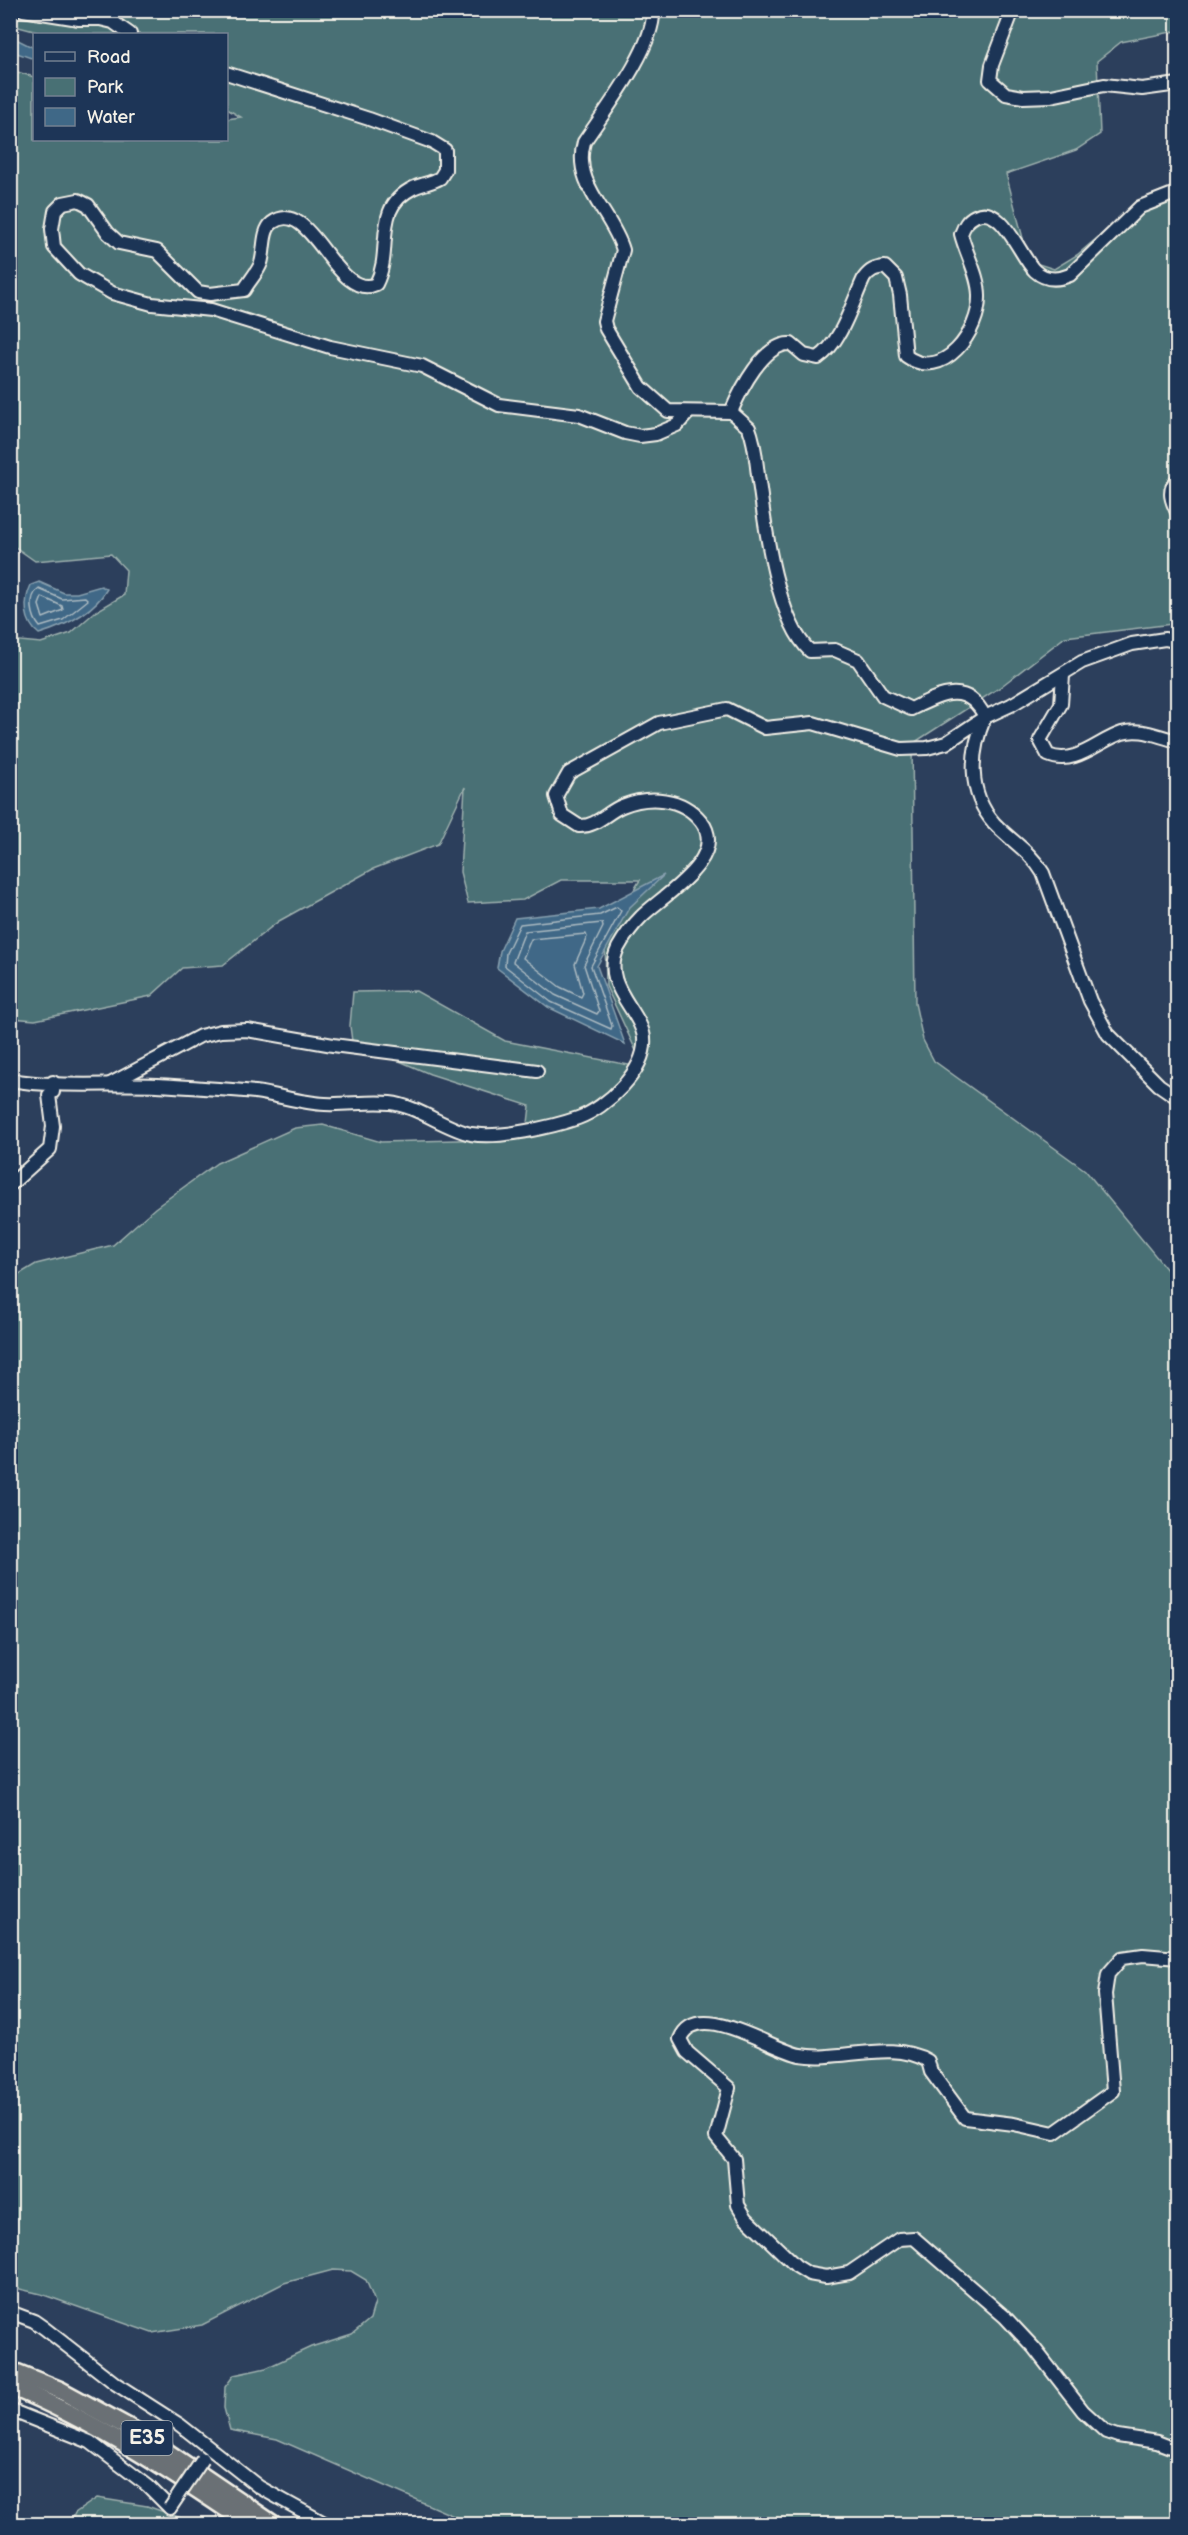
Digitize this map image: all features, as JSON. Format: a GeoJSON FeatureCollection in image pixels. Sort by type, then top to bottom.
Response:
{"type":"FeatureCollection","features":[{"type":"Feature","properties":{"kind":"highway","name":"E35"},"geometry":{"type":"LineString","coordinates":[[10,2370],[69,2394],[139,2433],[273,2524]]}},
{"type":"Feature","properties":{"kind":"highway","name":"E35"},"geometry":{"type":"LineString","coordinates":[[10,2386],[53,2404],[131,2446],[249,2524]]}},
{"type":"Feature","properties":{"kind":"street"},"geometry":{"type":"LineString","coordinates":[[23,10],[68,18],[100,19],[113,22],[129,33]]}},
{"type":"Feature","properties":{"kind":"street"},"geometry":{"type":"LineString","coordinates":[[653,10],[654,23],[647,42],[584,142],[580,155],[585,180],[623,250],[604,315],[606,329],[641,387],[657,404],[668,411],[731,412],[745,422],[752,435],[764,517],[780,596],[800,642],[810,651],[835,650],[858,660],[883,696],[911,709],[936,696],[958,692],[978,702],[985,717],[975,741],[973,779],[981,805],[994,823],[1033,856],[1043,873],[1090,1001],[1108,1034],[1159,1085],[1178,1098]]}},
{"type":"Feature","properties":{"kind":"street"},"geometry":{"type":"LineString","coordinates":[[1013,10],[992,65],[990,81],[1006,94],[1051,96],[1104,85],[1142,88],[1178,84]]}},
{"type":"Feature","properties":{"kind":"street"},"geometry":{"type":"LineString","coordinates":[[228,74],[380,123],[432,142],[444,150],[445,170],[440,178],[413,188],[387,211],[387,246],[382,273],[376,284],[364,288],[352,283],[311,232],[302,224],[286,219],[272,223],[266,231],[261,265],[244,290],[210,294],[198,292],[157,251],[118,243],[88,205],[78,200],[63,203],[55,211],[52,229],[54,247],[79,274],[112,293],[152,304],[211,310],[330,347],[422,366],[499,405],[579,416],[625,433],[640,436],[656,434],[677,425],[688,413]]}},
{"type":"Feature","properties":{"kind":"street"},"geometry":{"type":"LineString","coordinates":[[731,412],[740,390],[770,351],[777,346],[790,344],[804,355],[818,358],[825,354],[838,333],[864,278],[870,270],[877,267],[885,267],[896,278],[906,356],[922,364],[947,358],[956,351],[966,339],[978,311],[980,295],[962,234],[969,219],[978,214],[991,215],[1001,223],[1036,272],[1045,278],[1059,279],[1070,275],[1140,207],[1178,192]]}},
{"type":"Feature","properties":{"kind":"street"},"geometry":{"type":"LineString","coordinates":[[1178,480],[1172,484],[1170,497],[1178,514]]}},
{"type":"Feature","properties":{"kind":"street"},"geometry":{"type":"LineString","coordinates":[[10,1080],[255,1092],[323,1104],[392,1103],[472,1134],[507,1133],[580,1118],[607,1102],[624,1087],[643,1051],[644,1036],[618,988],[613,963],[619,947],[640,918],[682,884],[701,859],[708,841],[701,821],[688,808],[666,800],[620,806],[593,824],[579,826],[562,815],[556,796],[569,773],[659,723],[727,710],[765,728],[813,723],[901,749],[927,748],[945,743],[985,717],[1063,675],[1082,662],[1132,644],[1165,639],[1178,642]]}},
{"type":"Feature","properties":{"kind":"street"},"geometry":{"type":"LineString","coordinates":[[1063,675],[1061,704],[1040,740],[1048,755],[1053,758],[1083,754],[1122,733],[1142,730],[1178,741]]}},
{"type":"Feature","properties":{"kind":"street"},"geometry":{"type":"LineString","coordinates":[[109,1084],[200,1036],[221,1031],[247,1030],[343,1046],[537,1071]]}},
{"type":"Feature","properties":{"kind":"street"},"geometry":{"type":"LineString","coordinates":[[10,1185],[50,1149],[52,1125],[49,1095],[53,1092],[53,1082]]}},
{"type":"Feature","properties":{"kind":"street"},"geometry":{"type":"LineString","coordinates":[[1178,1958],[1143,1955],[1122,1958],[1108,1974],[1106,1994],[1113,2091],[1054,2133],[1014,2124],[965,2118],[931,2072],[928,2061],[910,2054],[891,2052],[836,2056],[800,2055],[736,2028],[711,2022],[691,2025],[683,2031],[680,2039],[687,2052],[729,2088],[716,2137],[734,2159],[738,2205],[762,2236],[796,2266],[809,2274],[826,2277],[849,2273],[899,2239],[914,2238],[1005,2317],[1034,2348],[1083,2411],[1106,2432],[1157,2442],[1178,2450]]}},
{"type":"Feature","properties":{"kind":"street"},"geometry":{"type":"LineString","coordinates":[[10,2313],[34,2320],[116,2384],[180,2425],[206,2454],[326,2524]]}},
{"type":"Feature","properties":{"kind":"street"},"geometry":{"type":"LineString","coordinates":[[10,2410],[90,2442],[148,2486],[170,2508],[206,2454]]}},
{"type":"Feature","properties":{"kind":"green space"},"geometry":{"type":"Polygon","coordinates":[[[11,11],[1177,11],[1177,31],[1121,42],[1097,61],[1100,134],[1076,150],[1006,174],[1029,261],[1054,269],[1077,255],[1136,205],[1177,199],[1177,627],[1172,624],[1065,637],[999,688],[912,744],[915,1003],[923,1040],[934,1061],[1085,1170],[1177,1282],[1177,2524],[472,2524],[277,2439],[230,2430],[224,2408],[225,2387],[234,2375],[266,2368],[311,2347],[352,2334],[370,2319],[375,2302],[366,2280],[351,2271],[333,2270],[284,2283],[202,2325],[152,2333],[41,2294],[11,2287],[11,1279],[36,1264],[113,1245],[155,1208],[217,1163],[295,1128],[323,1125],[381,1142],[494,1139],[527,1132],[530,1106],[430,1074],[352,1041],[350,1026],[353,992],[416,991],[505,1041],[644,1068],[606,986],[605,938],[640,880],[561,880],[523,900],[468,903],[460,872],[465,787],[438,844],[373,869],[279,921],[223,965],[182,968],[151,996],[35,1020],[11,1018],[10,640],[41,643],[71,633],[95,612],[124,595],[126,570],[111,554],[35,561],[11,544],[11,70],[33,77],[33,141],[228,141],[228,119],[241,117],[228,110],[228,33],[41,33],[11,25],[11,11]]]}},
{"type":"Feature","properties":{"kind":"green space"},"geometry":{"type":"Polygon","coordinates":[[[97,2498],[147,2506],[198,2524],[70,2524],[75,2513],[97,2498]]]}},
{"type":"Feature","properties":{"kind":"water"},"geometry":{"type":"Polygon","coordinates":[[[10,36],[33,48],[33,59],[11,51],[10,36]]]}},
{"type":"Feature","properties":{"kind":"water"},"geometry":{"type":"Polygon","coordinates":[[[39,582],[64,593],[77,593],[101,586],[107,589],[94,605],[78,618],[39,634],[30,624],[26,605],[31,585],[39,582]]]}},
{"type":"Feature","properties":{"kind":"water"},"geometry":{"type":"Polygon","coordinates":[[[664,875],[629,908],[597,966],[625,1044],[548,1007],[497,968],[500,951],[515,918],[599,909],[664,875]]]}}]}
